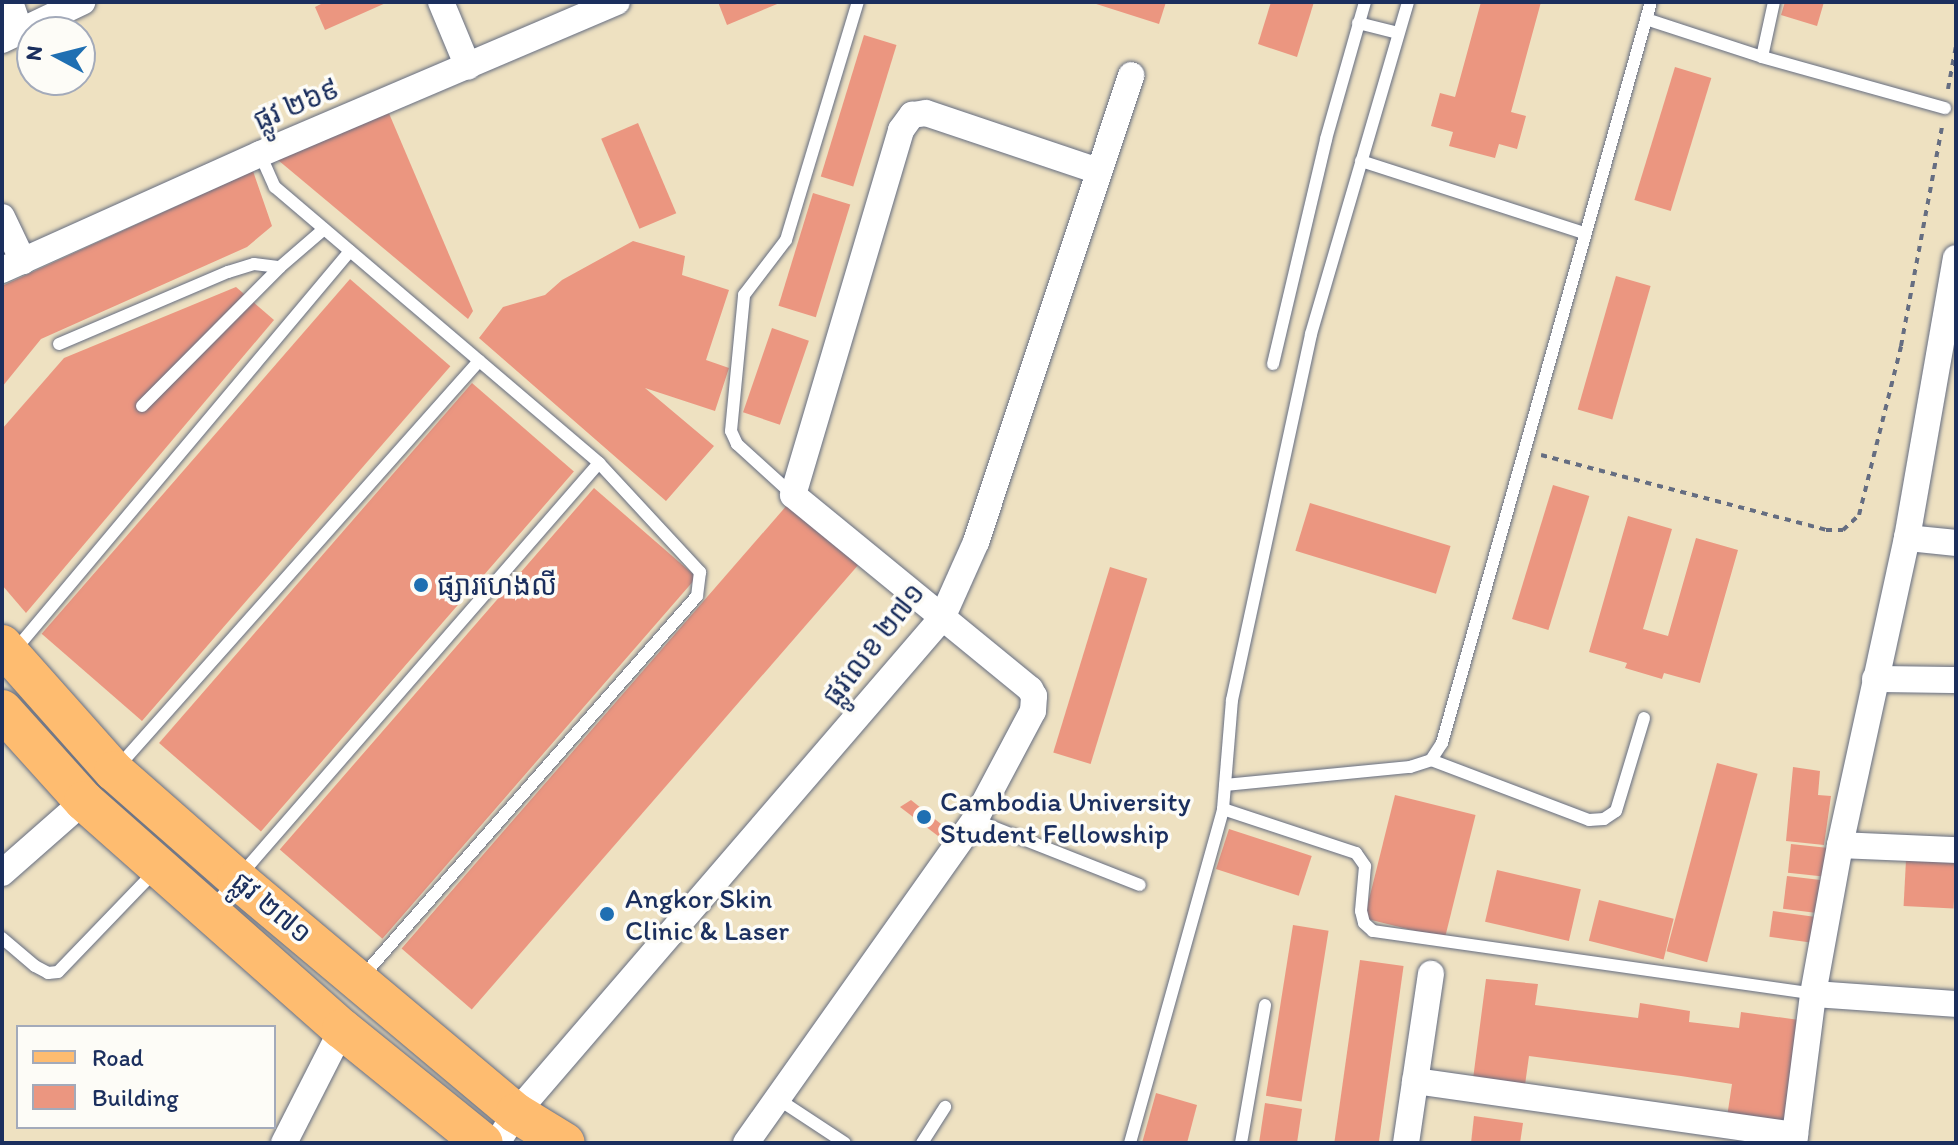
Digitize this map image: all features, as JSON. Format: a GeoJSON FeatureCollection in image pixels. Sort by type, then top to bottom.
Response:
{"type":"FeatureCollection","features":[{"type":"Feature","properties":{"kind":"main road","name":"ផ្លូវ ២៧១"},"geometry":{"type":"LineString","coordinates":[[6,650],[114,771],[173,851],[209,911],[342,1029],[483,1143]]}},
{"type":"Feature","properties":{"kind":"main road","name":"ផ្លូវ ២៧១"},"geometry":{"type":"LineString","coordinates":[[2,710],[84,801],[173,851],[237,879],[359,980],[507,1128],[565,1143]]}},
{"type":"Feature","properties":{"kind":"street"},"geometry":{"type":"LineString","coordinates":[[10,2],[11,36],[82,2]]}},
{"type":"Feature","properties":{"kind":"street"},"geometry":{"type":"LineString","coordinates":[[441,2],[468,67]]}},
{"type":"Feature","properties":{"kind":"street","name":"ផ្លូវ ២៦៩"},"geometry":{"type":"LineString","coordinates":[[12,265],[260,154],[617,2]]}},
{"type":"Feature","properties":{"kind":"street","name":"ផ្លូវលេខ ២៧១"},"geometry":{"type":"LineString","coordinates":[[507,1128],[942,618],[976,542],[1131,75]]}},
{"type":"Feature","properties":{"kind":"street"},"geometry":{"type":"LineString","coordinates":[[746,1143],[975,820],[1033,711],[1034,696],[793,495],[901,130],[912,115],[926,113],[1098,171]]}},
{"type":"Feature","properties":{"kind":"street"},"geometry":{"type":"LineString","coordinates":[[2,217],[12,265]]}},
{"type":"Feature","properties":{"kind":"street"},"geometry":{"type":"LineString","coordinates":[[1415,1081],[1795,1139],[1813,994],[1840,845],[1907,538],[1956,258]]}},
{"type":"Feature","properties":{"kind":"street"},"geometry":{"type":"LineString","coordinates":[[1907,538],[1956,543]]}},
{"type":"Feature","properties":{"kind":"street"},"geometry":{"type":"LineString","coordinates":[[1875,679],[1956,680]]}},
{"type":"Feature","properties":{"kind":"street"},"geometry":{"type":"LineString","coordinates":[[2,873],[84,801]]}},
{"type":"Feature","properties":{"kind":"street"},"geometry":{"type":"LineString","coordinates":[[1840,845],[1956,850]]}},
{"type":"Feature","properties":{"kind":"street"},"geometry":{"type":"LineString","coordinates":[[1406,1143],[1431,974]]}},
{"type":"Feature","properties":{"kind":"street"},"geometry":{"type":"LineString","coordinates":[[1813,994],[1956,1004]]}},
{"type":"Feature","properties":{"kind":"street"},"geometry":{"type":"LineString","coordinates":[[284,1143],[342,1029]]}},
{"type":"Feature","properties":{"kind":"lane"},"geometry":{"type":"LineString","coordinates":[[793,495],[737,444],[731,431],[744,295],[786,240],[858,2]]}},
{"type":"Feature","properties":{"kind":"lane"},"geometry":{"type":"LineString","coordinates":[[1273,364],[1326,139],[1365,2]]}},
{"type":"Feature","properties":{"kind":"lane"},"geometry":{"type":"LineString","coordinates":[[1130,1143],[1223,809],[1232,700],[1311,334],[1408,2]]}},
{"type":"Feature","properties":{"kind":"lane"},"geometry":{"type":"LineString","coordinates":[[1225,785],[1410,767],[1431,760],[1442,743],[1651,2]]}},
{"type":"Feature","properties":{"kind":"lane"},"geometry":{"type":"LineString","coordinates":[[1762,57],[1774,2]]}},
{"type":"Feature","properties":{"kind":"lane"},"geometry":{"type":"LineString","coordinates":[[1646,19],[1762,57],[1945,108]]}},
{"type":"Feature","properties":{"kind":"lane"},"geometry":{"type":"LineString","coordinates":[[1358,23],[1398,33]]}},
{"type":"Feature","properties":{"kind":"lane"},"geometry":{"type":"LineString","coordinates":[[260,154],[275,187],[599,463],[700,572],[697,596],[359,980]]}},
{"type":"Feature","properties":{"kind":"lane"},"geometry":{"type":"LineString","coordinates":[[1361,161],[1584,233]]}},
{"type":"Feature","properties":{"kind":"lane"},"geometry":{"type":"LineString","coordinates":[[142,406],[280,267],[324,229]]}},
{"type":"Feature","properties":{"kind":"lane"},"geometry":{"type":"LineString","coordinates":[[6,650],[350,251]]}},
{"type":"Feature","properties":{"kind":"lane"},"geometry":{"type":"LineString","coordinates":[[59,344],[228,272],[254,264],[280,267]]}},
{"type":"Feature","properties":{"kind":"lane"},"geometry":{"type":"LineString","coordinates":[[114,771],[479,361]]}},
{"type":"Feature","properties":{"kind":"lane"},"geometry":{"type":"LineString","coordinates":[[209,911],[599,463]]}},
{"type":"Feature","properties":{"kind":"lane"},"geometry":{"type":"LineString","coordinates":[[1431,760],[1589,820],[1604,819],[1616,811],[1644,718]]}},
{"type":"Feature","properties":{"kind":"lane"},"geometry":{"type":"LineString","coordinates":[[1223,809],[1356,853],[1365,866],[1361,911],[1364,923],[1373,931],[1813,994]]}},
{"type":"Feature","properties":{"kind":"lane"},"geometry":{"type":"LineString","coordinates":[[975,820],[1140,885]]}},
{"type":"Feature","properties":{"kind":"lane"},"geometry":{"type":"LineString","coordinates":[[2,938],[35,966],[48,973],[58,972],[173,851]]}},
{"type":"Feature","properties":{"kind":"lane"},"geometry":{"type":"LineString","coordinates":[[1241,1143],[1265,1005]]}},
{"type":"Feature","properties":{"kind":"lane"},"geometry":{"type":"LineString","coordinates":[[778,1099],[845,1143]]}},
{"type":"Feature","properties":{"kind":"lane"},"geometry":{"type":"LineString","coordinates":[[922,1143],[945,1107]]}},
{"type":"Feature","properties":{"kind":"path"},"geometry":{"type":"LineString","coordinates":[[1524,450],[1826,530],[1843,530],[1859,515],[1901,346],[1956,46]]}},
{"type":"Feature","properties":{"kind":"building"},"geometry":{"type":"Polygon","coordinates":[[[325,2],[388,2],[325,30],[315,7],[325,2]]]}},
{"type":"Feature","properties":{"kind":"building"},"geometry":{"type":"Polygon","coordinates":[[[718,2],[782,2],[727,25],[718,2]]]}},
{"type":"Feature","properties":{"kind":"building"},"geometry":{"type":"Polygon","coordinates":[[[1090,2],[1166,2],[1159,24],[1090,2]]]}},
{"type":"Feature","properties":{"kind":"building"},"geometry":{"type":"Polygon","coordinates":[[[1271,2],[1314,2],[1297,57],[1258,44],[1271,2]]]}},
{"type":"Feature","properties":{"kind":"building"},"geometry":{"type":"Polygon","coordinates":[[[1481,2],[1541,2],[1511,112],[1526,116],[1517,149],[1499,144],[1495,158],[1449,146],[1453,132],[1431,126],[1440,93],[1455,97],[1481,2]]]}},
{"type":"Feature","properties":{"kind":"building"},"geometry":{"type":"Polygon","coordinates":[[[1785,2],[1824,2],[1817,26],[1781,15],[1785,2]]]}},
{"type":"Feature","properties":{"kind":"building"},"geometry":{"type":"Polygon","coordinates":[[[864,35],[897,45],[853,186],[821,177],[864,35]]]}},
{"type":"Feature","properties":{"kind":"building"},"geometry":{"type":"Polygon","coordinates":[[[1675,67],[1711,78],[1671,211],[1634,200],[1675,67]]]}},
{"type":"Feature","properties":{"kind":"building"},"geometry":{"type":"Polygon","coordinates":[[[385,104],[473,311],[468,319],[272,155],[385,104]]]}},
{"type":"Feature","properties":{"kind":"building"},"geometry":{"type":"Polygon","coordinates":[[[638,123],[676,213],[639,229],[601,139],[638,123]]]}},
{"type":"Feature","properties":{"kind":"building"},"geometry":{"type":"Polygon","coordinates":[[[253,171],[272,226],[247,247],[41,339],[2,387],[2,286],[253,171]]]}},
{"type":"Feature","properties":{"kind":"building"},"geometry":{"type":"Polygon","coordinates":[[[813,193],[850,204],[816,317],[779,306],[813,193]]]}},
{"type":"Feature","properties":{"kind":"building"},"geometry":{"type":"Polygon","coordinates":[[[633,241],[685,256],[682,275],[729,290],[706,360],[729,368],[715,411],[645,388],[714,446],[666,501],[479,338],[503,307],[545,295],[562,280],[633,241]]]}},
{"type":"Feature","properties":{"kind":"building"},"geometry":{"type":"Polygon","coordinates":[[[1616,276],[1651,286],[1612,420],[1578,410],[1616,276]]]}},
{"type":"Feature","properties":{"kind":"building"},"geometry":{"type":"Polygon","coordinates":[[[350,279],[450,366],[142,721],[42,634],[350,279]]]}},
{"type":"Feature","properties":{"kind":"building"},"geometry":{"type":"Polygon","coordinates":[[[236,287],[274,320],[26,613],[2,585],[2,429],[64,358],[236,287]]]}},
{"type":"Feature","properties":{"kind":"building"},"geometry":{"type":"Polygon","coordinates":[[[772,328],[809,341],[780,425],[743,412],[772,328]]]}},
{"type":"Feature","properties":{"kind":"building"},"geometry":{"type":"Polygon","coordinates":[[[472,383],[574,472],[261,832],[159,743],[472,383]]]}},
{"type":"Feature","properties":{"kind":"building"},"geometry":{"type":"Polygon","coordinates":[[[1553,485],[1589,496],[1548,630],[1512,619],[1553,485]]]}},
{"type":"Feature","properties":{"kind":"building"},"geometry":{"type":"Polygon","coordinates":[[[594,488],[697,577],[382,939],[280,850],[594,488]]]}},
{"type":"Feature","properties":{"kind":"building"},"geometry":{"type":"Polygon","coordinates":[[[1310,503],[1451,546],[1436,594],[1295,551],[1310,503]]]}},
{"type":"Feature","properties":{"kind":"building"},"geometry":{"type":"Polygon","coordinates":[[[788,504],[858,565],[472,1010],[402,949],[788,504]]]}},
{"type":"Feature","properties":{"kind":"building"},"geometry":{"type":"Polygon","coordinates":[[[1628,516],[1672,529],[1643,629],[1668,636],[1696,538],[1738,550],[1700,683],[1664,673],[1662,679],[1625,668],[1627,663],[1589,652],[1628,516]]]}},
{"type":"Feature","properties":{"kind":"building"},"geometry":{"type":"Polygon","coordinates":[[[1110,567],[1147,578],[1091,764],[1053,753],[1110,567]]]}},
{"type":"Feature","properties":{"kind":"building"},"geometry":{"type":"Polygon","coordinates":[[[1717,763],[1758,774],[1707,962],[1667,951],[1717,763]]]}},
{"type":"Feature","properties":{"kind":"building"},"geometry":{"type":"Polygon","coordinates":[[[1793,767],[1820,771],[1818,795],[1831,796],[1824,845],[1786,841],[1793,767]]]}},
{"type":"Feature","properties":{"kind":"building"},"geometry":{"type":"Polygon","coordinates":[[[1395,795],[1476,815],[1445,938],[1364,918],[1395,795]]]}},
{"type":"Feature","properties":{"kind":"building","name":"Cambodia University Student Fellowship"},"geometry":{"type":"Polygon","coordinates":[[[911,800],[946,828],[942,839],[900,807],[911,800]]]}},
{"type":"Feature","properties":{"kind":"building"},"geometry":{"type":"Polygon","coordinates":[[[1229,829],[1312,856],[1299,896],[1216,869],[1229,829]]]}},
{"type":"Feature","properties":{"kind":"building"},"geometry":{"type":"Polygon","coordinates":[[[1791,844],[1831,848],[1828,877],[1788,873],[1791,844]]]}},
{"type":"Feature","properties":{"kind":"building"},"geometry":{"type":"Polygon","coordinates":[[[1906,860],[1956,863],[1954,909],[1904,906],[1906,860]]]}},
{"type":"Feature","properties":{"kind":"building"},"geometry":{"type":"Polygon","coordinates":[[[1497,870],[1581,889],[1569,941],[1485,922],[1497,870]]]}},
{"type":"Feature","properties":{"kind":"building"},"geometry":{"type":"Polygon","coordinates":[[[1787,876],[1827,881],[1823,914],[1783,909],[1787,876]]]}},
{"type":"Feature","properties":{"kind":"building"},"geometry":{"type":"Polygon","coordinates":[[[1599,900],[1674,919],[1664,959],[1589,941],[1599,900]]]}},
{"type":"Feature","properties":{"kind":"building"},"geometry":{"type":"Polygon","coordinates":[[[1773,911],[1818,917],[1814,943],[1769,937],[1773,911]]]}},
{"type":"Feature","properties":{"kind":"building"},"geometry":{"type":"Polygon","coordinates":[[[1293,925],[1329,931],[1301,1102],[1266,1096],[1293,925]]]}},
{"type":"Feature","properties":{"kind":"building"},"geometry":{"type":"Polygon","coordinates":[[[1360,960],[1404,966],[1379,1143],[1334,1143],[1360,960]]]}},
{"type":"Feature","properties":{"kind":"building"},"geometry":{"type":"Polygon","coordinates":[[[1486,979],[1538,984],[1535,1005],[1638,1018],[1640,1003],[1690,1011],[1689,1022],[1739,1028],[1741,1012],[1799,1020],[1784,1125],[1727,1117],[1732,1084],[1681,1076],[1529,1056],[1525,1085],[1473,1079],[1486,979]]]}},
{"type":"Feature","properties":{"kind":"building"},"geometry":{"type":"Polygon","coordinates":[[[1156,1093],[1197,1105],[1187,1143],[1142,1143],[1156,1093]]]}},
{"type":"Feature","properties":{"kind":"building"},"geometry":{"type":"Polygon","coordinates":[[[1265,1103],[1302,1109],[1297,1143],[1259,1143],[1265,1103]]]}},
{"type":"Feature","properties":{"kind":"building"},"geometry":{"type":"Polygon","coordinates":[[[1474,1116],[1523,1123],[1520,1143],[1471,1143],[1474,1116]]]}},
{"type":"Feature","properties":{"kind":"place","name":"ផ្សារហេងលី"},"geometry":{"type":"Point","coordinates":[421,585]}},
{"type":"Feature","properties":{"kind":"place","name":"Cambodia University Student Fellowship"},"geometry":{"type":"Point","coordinates":[924,817]}},
{"type":"Feature","properties":{"kind":"place","name":"Angkor Skin Clinic & Laser"},"geometry":{"type":"Point","coordinates":[607,914]}}]}
